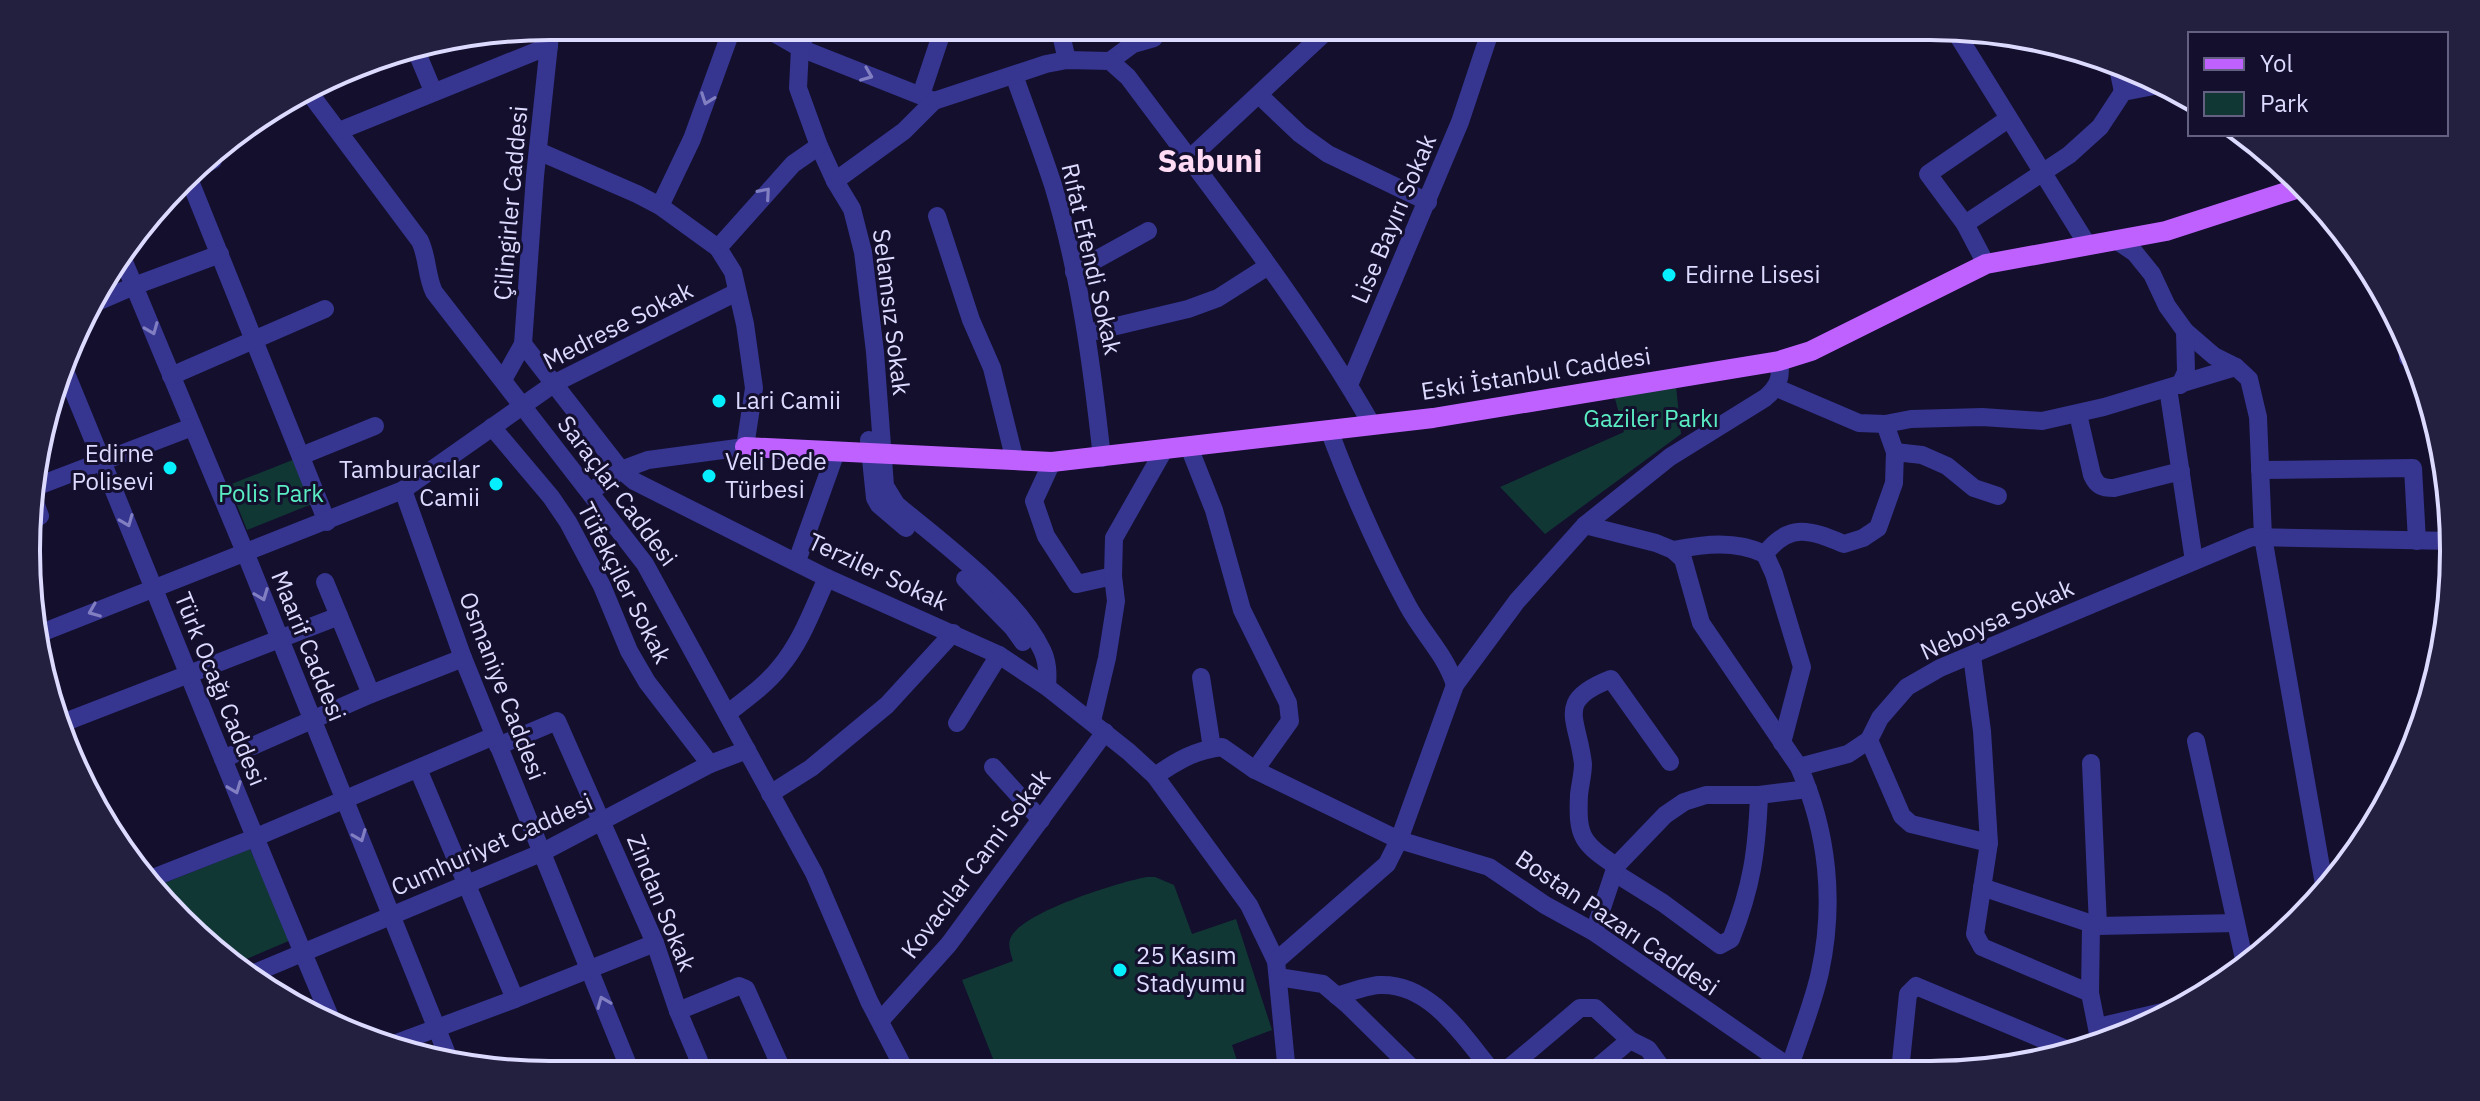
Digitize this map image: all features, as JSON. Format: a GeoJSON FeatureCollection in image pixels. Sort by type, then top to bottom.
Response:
{"type":"FeatureCollection","features":[{"type":"Feature","properties":{"kind":"main road","name":"Eski İstanbul Caddesi"},"geometry":{"type":"LineString","coordinates":[[745,447],[1015,461],[1102,458],[1433,418],[1779,361],[1811,351],[1986,264],[2166,231],[2291,191]]}},
{"type":"Feature","properties":{"kind":"street","name":"Çilingirler Caddesi"},"geometry":{"type":"LineString","coordinates":[[503,380],[523,344],[550,40]]}},
{"type":"Feature","properties":{"kind":"street"},"geometry":{"type":"LineString","coordinates":[[660,206],[692,139],[728,40]]}},
{"type":"Feature","properties":{"kind":"street"},"geometry":{"type":"LineString","coordinates":[[786,40],[927,98],[1046,64],[1067,60],[1110,61],[1133,44],[1147,40]]}},
{"type":"Feature","properties":{"kind":"street","name":"Selamsız Sokak"},"geometry":{"type":"LineString","coordinates":[[803,40],[798,88],[835,181],[858,299],[876,454],[872,486],[879,505],[950,565],[1013,628],[1047,687]]}},
{"type":"Feature","properties":{"kind":"street"},"geometry":{"type":"LineString","coordinates":[[835,181],[904,131],[927,98],[941,40]]}},
{"type":"Feature","properties":{"kind":"street"},"geometry":{"type":"LineString","coordinates":[[1062,40],[1067,60]]}},
{"type":"Feature","properties":{"kind":"street"},"geometry":{"type":"LineString","coordinates":[[1189,159],[1318,40]]}},
{"type":"Feature","properties":{"kind":"street","name":"Lise Bayırı Sokak"},"geometry":{"type":"LineString","coordinates":[[1349,385],[1428,202],[1460,122],[1487,40]]}},
{"type":"Feature","properties":{"kind":"street"},"geometry":{"type":"LineString","coordinates":[[1961,41],[2087,244]]}},
{"type":"Feature","properties":{"kind":"street"},"geometry":{"type":"LineString","coordinates":[[339,131],[549,46]]}},
{"type":"Feature","properties":{"kind":"street"},"geometry":{"type":"LineString","coordinates":[[419,57],[433,91]]}},
{"type":"Feature","properties":{"kind":"street"},"geometry":{"type":"LineString","coordinates":[[1110,61],[1128,77],[1268,266],[1349,385],[1372,425]]}},
{"type":"Feature","properties":{"kind":"street","name":"Rıfat Efendi Sokak"},"geometry":{"type":"LineString","coordinates":[[1014,75],[1053,187],[1074,272],[1087,333],[1102,458]]}},
{"type":"Feature","properties":{"kind":"street"},"geometry":{"type":"LineString","coordinates":[[1965,224],[2069,155],[2100,127],[2123,92],[2120,77]]}},
{"type":"Feature","properties":{"kind":"street"},"geometry":{"type":"LineString","coordinates":[[2123,92],[2144,88]]}},
{"type":"Feature","properties":{"kind":"street"},"geometry":{"type":"LineString","coordinates":[[1260,96],[1300,134],[1328,154],[1428,202]]}},
{"type":"Feature","properties":{"kind":"street","name":"Saraçlar Caddesi"},"geometry":{"type":"LineString","coordinates":[[314,99],[420,241],[428,260],[429,282],[434,292],[645,564],[814,873],[900,1061]]}},
{"type":"Feature","properties":{"kind":"street"},"geometry":{"type":"LineString","coordinates":[[1986,264],[1965,224],[1928,174],[2008,119]]}},
{"type":"Feature","properties":{"kind":"street"},"geometry":{"type":"LineString","coordinates":[[718,248],[793,164],[819,146]]}},
{"type":"Feature","properties":{"kind":"street"},"geometry":{"type":"LineString","coordinates":[[538,151],[660,206],[718,248],[733,272],[745,324],[754,388],[745,447],[648,460],[621,470],[590,492]]}},
{"type":"Feature","properties":{"kind":"street"},"geometry":{"type":"LineString","coordinates":[[193,187],[327,522]]}},
{"type":"Feature","properties":{"kind":"street"},"geometry":{"type":"LineString","coordinates":[[937,216],[971,320],[992,368],[1015,461]]}},
{"type":"Feature","properties":{"kind":"street"},"geometry":{"type":"LineString","coordinates":[[1074,272],[1148,231]]}},
{"type":"Feature","properties":{"kind":"street"},"geometry":{"type":"LineString","coordinates":[[2116,240],[2135,253],[2152,274],[2167,306],[2185,331],[2214,356],[2236,367],[2249,379],[2258,417],[2263,537],[2323,876]]}},
{"type":"Feature","properties":{"kind":"street"},"geometry":{"type":"LineString","coordinates":[[107,298],[220,254]]}},
{"type":"Feature","properties":{"kind":"street"},"geometry":{"type":"LineString","coordinates":[[1087,333],[1188,309],[1218,298],[1268,266]]}},
{"type":"Feature","properties":{"kind":"street","name":"Maarif Caddesi"},"geometry":{"type":"LineString","coordinates":[[126,267],[245,552],[445,1050]]}},
{"type":"Feature","properties":{"kind":"street","name":"Medrese Sokak"},"geometry":{"type":"LineString","coordinates":[[46,631],[403,490],[555,383],[737,292]]}},
{"type":"Feature","properties":{"kind":"street"},"geometry":{"type":"LineString","coordinates":[[171,376],[325,309]]}},
{"type":"Feature","properties":{"kind":"street"},"geometry":{"type":"LineString","coordinates":[[2185,331],[2186,372],[2174,386],[2181,471],[2194,561]]}},
{"type":"Feature","properties":{"kind":"street"},"geometry":{"type":"LineString","coordinates":[[523,344],[621,470]]}},
{"type":"Feature","properties":{"kind":"street"},"geometry":{"type":"LineString","coordinates":[[1277,969],[1387,864],[1399,840],[1455,685],[1517,601],[1585,525],[1670,457],[1777,388],[1781,373],[1779,361]]}},
{"type":"Feature","properties":{"kind":"street"},"geometry":{"type":"LineString","coordinates":[[1777,388],[1859,423],[1982,417],[2042,421],[2078,414],[2236,367]]}},
{"type":"Feature","properties":{"kind":"street","name":"Türk Ocağı Caddesi"},"geometry":{"type":"LineString","coordinates":[[69,381],[327,1009]]}},
{"type":"Feature","properties":{"kind":"street"},"geometry":{"type":"LineString","coordinates":[[2078,414],[2092,475],[2103,488],[2181,471]]}},
{"type":"Feature","properties":{"kind":"street"},"geometry":{"type":"LineString","coordinates":[[1765,554],[1776,539],[1793,532],[1814,532],[1844,544],[1863,538],[1878,528],[1894,483],[1895,452],[1885,424]]}},
{"type":"Feature","properties":{"kind":"street"},"geometry":{"type":"LineString","coordinates":[[301,456],[375,426]]}},
{"type":"Feature","properties":{"kind":"street"},"geometry":{"type":"LineString","coordinates":[[44,484],[192,427]]}},
{"type":"Feature","properties":{"kind":"street","name":"Tüfekçiler Sokak"},"geometry":{"type":"LineString","coordinates":[[492,427],[568,522],[602,586],[629,651],[647,682],[710,764]]}},
{"type":"Feature","properties":{"kind":"street"},"geometry":{"type":"LineString","coordinates":[[1329,430],[1356,504],[1377,549],[1415,619],[1449,665],[1455,685]]}},
{"type":"Feature","properties":{"kind":"street"},"geometry":{"type":"LineString","coordinates":[[1189,447],[1214,510],[1242,610],[1288,703],[1290,721],[1255,770]]}},
{"type":"Feature","properties":{"kind":"street"},"geometry":{"type":"LineString","coordinates":[[1099,727],[1116,601],[1114,538],[1164,450]]}},
{"type":"Feature","properties":{"kind":"street"},"geometry":{"type":"LineString","coordinates":[[797,561],[836,452]]}},
{"type":"Feature","properties":{"kind":"street"},"geometry":{"type":"LineString","coordinates":[[1895,452],[1922,455],[1947,466],[1974,488],[1998,496]]}},
{"type":"Feature","properties":{"kind":"street"},"geometry":{"type":"LineString","coordinates":[[1052,462],[1034,501],[1046,536],[1077,584],[1113,576]]}},
{"type":"Feature","properties":{"kind":"street"},"geometry":{"type":"LineString","coordinates":[[2260,470],[2413,468],[2417,541]]}},
{"type":"Feature","properties":{"kind":"street","name":"Terziler Sokak"},"geometry":{"type":"LineString","coordinates":[[621,470],[634,481],[827,578],[999,655],[1047,687],[1155,776],[1249,905],[1277,969]]}},
{"type":"Feature","properties":{"kind":"street","name":"Osmaniye Caddesi"},"geometry":{"type":"LineString","coordinates":[[403,490],[463,658],[626,1061]]}},
{"type":"Feature","properties":{"kind":"street"},"geometry":{"type":"LineString","coordinates":[[1585,525],[1656,543],[1673,550],[1683,559],[1701,623],[1799,767],[1808,789],[1826,857],[1829,915],[1820,973],[1794,1061]]}},
{"type":"Feature","properties":{"kind":"street","name":"Neboysa Sokak"},"geometry":{"type":"LineString","coordinates":[[1869,740],[1880,718],[1907,687],[1940,668],[2252,537],[2440,541]]}},
{"type":"Feature","properties":{"kind":"street"},"geometry":{"type":"LineString","coordinates":[[1673,550],[1711,543],[1753,548],[1765,554],[1802,667],[1782,743]]}},
{"type":"Feature","properties":{"kind":"street"},"geometry":{"type":"LineString","coordinates":[[728,713],[779,669],[797,643],[827,578]]}},
{"type":"Feature","properties":{"kind":"street"},"geometry":{"type":"LineString","coordinates":[[325,582],[371,694]]}},
{"type":"Feature","properties":{"kind":"street"},"geometry":{"type":"LineString","coordinates":[[69,720],[339,616]]}},
{"type":"Feature","properties":{"kind":"street"},"geometry":{"type":"LineString","coordinates":[[770,794],[811,768],[887,705],[953,633]]}},
{"type":"Feature","properties":{"kind":"street"},"geometry":{"type":"LineString","coordinates":[[957,723],[999,655]]}},
{"type":"Feature","properties":{"kind":"street"},"geometry":{"type":"LineString","coordinates":[[1972,656],[1982,731],[1989,843],[1975,934],[1982,947],[2090,993]]}},
{"type":"Feature","properties":{"kind":"street"},"geometry":{"type":"LineString","coordinates":[[223,759],[371,694],[463,658]]}},
{"type":"Feature","properties":{"kind":"street"},"geometry":{"type":"LineString","coordinates":[[1155,776],[1186,756],[1212,748],[1201,677]]}},
{"type":"Feature","properties":{"kind":"street"},"geometry":{"type":"LineString","coordinates":[[1670,762],[1611,679],[1590,687],[1577,701],[1573,710],[1583,765],[1579,795],[1580,830],[1589,847],[1615,870],[1720,945],[1731,939],[1750,887],[1757,841],[1759,795]]}},
{"type":"Feature","properties":{"kind":"street","name":"Zindan Sokak"},"geometry":{"type":"LineString","coordinates":[[496,741],[557,721],[655,943],[699,1061]]}},
{"type":"Feature","properties":{"kind":"street","name":"Kovacılar Cami Sokak"},"geometry":{"type":"LineString","coordinates":[[880,1021],[949,944],[1041,820],[1099,727]]}},
{"type":"Feature","properties":{"kind":"street"},"geometry":{"type":"LineString","coordinates":[[1799,767],[1848,754],[1869,740],[1902,816],[1911,824],[1989,843]]}},
{"type":"Feature","properties":{"kind":"street"},"geometry":{"type":"LineString","coordinates":[[158,876],[418,769],[496,741]]}},
{"type":"Feature","properties":{"kind":"street"},"geometry":{"type":"LineString","coordinates":[[2196,741],[2243,954]]}},
{"type":"Feature","properties":{"kind":"street","name":"Bostan Pazarı Caddesi"},"geometry":{"type":"LineString","coordinates":[[1212,748],[1222,747],[1255,770],[1399,840],[1489,867],[1545,905],[1594,932],[1780,1061]]}},
{"type":"Feature","properties":{"kind":"street","name":"Cumhuriyet Caddesi"},"geometry":{"type":"LineString","coordinates":[[261,970],[541,853],[710,764],[747,750]]}},
{"type":"Feature","properties":{"kind":"street"},"geometry":{"type":"LineString","coordinates":[[2091,763],[2095,925],[2090,993],[2098,1032]]}},
{"type":"Feature","properties":{"kind":"street"},"geometry":{"type":"LineString","coordinates":[[993,767],[1041,820]]}},
{"type":"Feature","properties":{"kind":"street"},"geometry":{"type":"LineString","coordinates":[[418,769],[515,999]]}},
{"type":"Feature","properties":{"kind":"street"},"geometry":{"type":"LineString","coordinates":[[1594,932],[1615,870],[1665,815],[1684,802],[1706,795],[1759,795],[1808,789]]}},
{"type":"Feature","properties":{"kind":"street"},"geometry":{"type":"LineString","coordinates":[[1982,887],[2095,925],[2236,923]]}},
{"type":"Feature","properties":{"kind":"street"},"geometry":{"type":"LineString","coordinates":[[404,1040],[655,943]]}},
{"type":"Feature","properties":{"kind":"street"},"geometry":{"type":"LineString","coordinates":[[1277,969],[1323,984],[1405,1061]]}},
{"type":"Feature","properties":{"kind":"street"},"geometry":{"type":"LineString","coordinates":[[1277,969],[1286,1061]]}},
{"type":"Feature","properties":{"kind":"street"},"geometry":{"type":"LineString","coordinates":[[1337,996],[1380,985],[1402,989],[1434,1004],[1483,1061]]}},
{"type":"Feature","properties":{"kind":"street"},"geometry":{"type":"LineString","coordinates":[[678,1011],[739,986],[746,989],[778,1061]]}},
{"type":"Feature","properties":{"kind":"street"},"geometry":{"type":"LineString","coordinates":[[1901,1061],[1908,994],[1916,986],[2057,1045]]}},
{"type":"Feature","properties":{"kind":"street"},"geometry":{"type":"LineString","coordinates":[[1517,1061],[1580,1008],[1595,1008],[1630,1040],[1648,1049],[1657,1061]]}},
{"type":"Feature","properties":{"kind":"street"},"geometry":{"type":"LineString","coordinates":[[1605,1061],[1630,1040]]}},
{"type":"Feature","properties":{"kind":"green space","name":"Gaziler Parkı"},"geometry":{"type":"Polygon","coordinates":[[[1676,386],[1681,434],[1545,534],[1500,487],[1624,432],[1614,395],[1676,386]]]}},
{"type":"Feature","properties":{"kind":"green space","name":"Polis Park"},"geometry":{"type":"Polygon","coordinates":[[[295,459],[312,504],[247,530],[229,485],[295,459]]]}},
{"type":"Feature","properties":{"kind":"green space"},"geometry":{"type":"Polygon","coordinates":[[[250,849],[291,940],[245,960],[214,934],[164,883],[250,849]]]}},
{"type":"Feature","properties":{"kind":"green space","name":"25 Kasım Stadyumu"},"geometry":{"type":"Polygon","coordinates":[[[1155,877],[1174,885],[1192,934],[1236,919],[1272,1030],[1232,1045],[1237,1061],[994,1061],[962,980],[1013,961],[1009,946],[1011,937],[1033,918],[1116,885],[1155,877]]]}},
{"type":"Feature","properties":{"kind":"place","name":"Edirne Lisesi"},"geometry":{"type":"Point","coordinates":[1669,275]}},
{"type":"Feature","properties":{"kind":"place","name":"Lari Camii"},"geometry":{"type":"Point","coordinates":[719,401]}},
{"type":"Feature","properties":{"kind":"place","name":"Edirne Polisevi"},"geometry":{"type":"Point","coordinates":[170,468]}},
{"type":"Feature","properties":{"kind":"place","name":"Veli Dede Türbesi"},"geometry":{"type":"Point","coordinates":[709,476]}},
{"type":"Feature","properties":{"kind":"place","name":"Tamburacılar Camii"},"geometry":{"type":"Point","coordinates":[496,484]}},
{"type":"Feature","properties":{"kind":"place","name":"25 Kasım Stadyumu"},"geometry":{"type":"Point","coordinates":[1120,970]}},
{"type":"Feature","properties":{"kind":"district","name":"Sabuni"},"geometry":{"type":"Point","coordinates":[1210,161]}}]}
